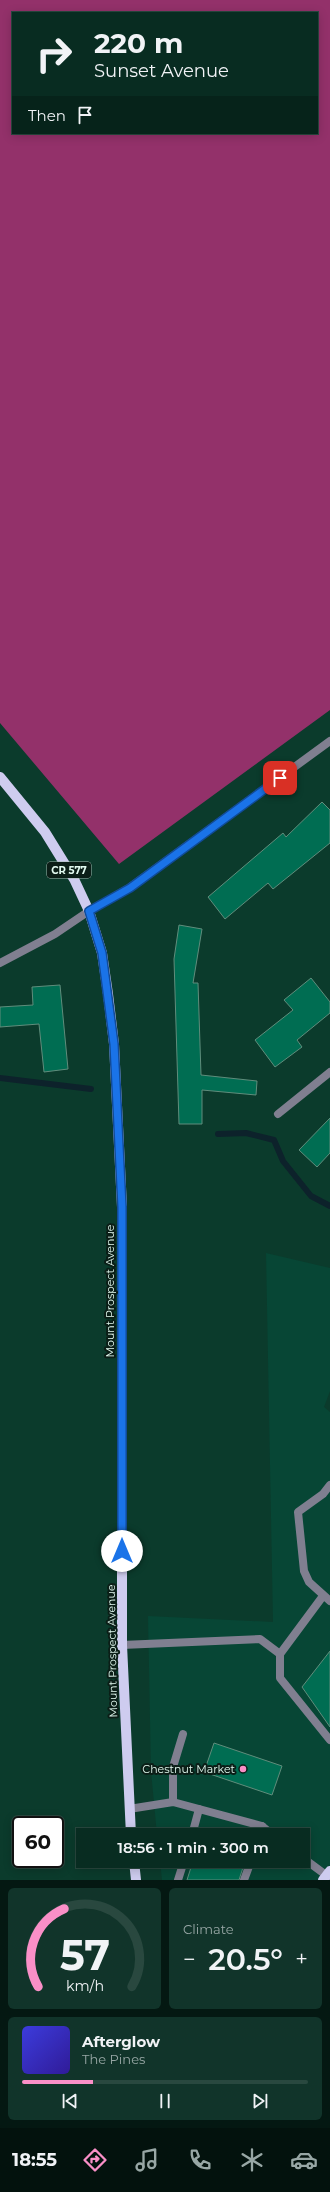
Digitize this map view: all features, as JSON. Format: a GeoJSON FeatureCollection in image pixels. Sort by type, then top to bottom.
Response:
{"type":"FeatureCollection","features":[{"type":"Feature","properties":{"kind":"main road","name":"Mount Prospect Avenue"},"geometry":{"type":"LineString","coordinates":[[0,777],[45,832],[74,879],[89,911],[102,953],[109,1001],[114,1044],[122,1207],[122,1645],[130,1828]]}},
{"type":"Feature","properties":{"kind":"main road"},"geometry":{"type":"LineString","coordinates":[[135,1868],[136,1880]]}},
{"type":"Feature","properties":{"kind":"street"},"geometry":{"type":"LineString","coordinates":[[0,963],[55,934],[89,911],[130,888],[330,741]]}},
{"type":"Feature","properties":{"kind":"street"},"geometry":{"type":"LineString","coordinates":[[278,1114],[330,1072]]}},
{"type":"Feature","properties":{"kind":"street"},"geometry":{"type":"LineString","coordinates":[[330,1484],[323,1494],[298,1512],[304,1571],[309,1582],[327,1598],[280,1654],[280,1678],[330,1740]]}},
{"type":"Feature","properties":{"kind":"street"},"geometry":{"type":"LineString","coordinates":[[122,1645],[260,1639],[280,1654]]}},
{"type":"Feature","properties":{"kind":"street"},"geometry":{"type":"LineString","coordinates":[[173,1802],[173,1767],[183,1734]]}},
{"type":"Feature","properties":{"kind":"street"},"geometry":{"type":"LineString","coordinates":[[129,1809],[173,1802],[262,1826],[264,1828]]}},
{"type":"Feature","properties":{"kind":"street"},"geometry":{"type":"LineString","coordinates":[[194,1828],[199,1809]]}},
{"type":"Feature","properties":{"kind":"street"},"geometry":{"type":"LineString","coordinates":[[310,1863],[327,1876]]}},
{"type":"Feature","properties":{"kind":"street"},"geometry":{"type":"LineString","coordinates":[[178,1880],[182,1868]]}},
{"type":"Feature","properties":{"kind":"street"},"geometry":{"type":"LineString","coordinates":[[244,1880],[248,1868]]}},
{"type":"Feature","properties":{"kind":"shaded area"},"geometry":{"type":"Polygon","coordinates":[[[0,0],[330,0],[330,710],[119,864],[0,723],[0,0]]]}},
{"type":"Feature","properties":{"kind":"shaded area"},"geometry":{"type":"Polygon","coordinates":[[[266,1253],[330,1268],[330,1391],[324,1407],[330,1412],[330,1880],[162,1880],[161,1868],[310,1868],[310,1828],[156,1828],[151,1771],[148,1616],[273,1622],[266,1253]]]}},
{"type":"Feature","properties":{"kind":"building"},"geometry":{"type":"Polygon","coordinates":[[[322,802],[330,810],[330,843],[273,889],[268,883],[225,919],[208,897],[283,833],[286,837],[322,802]]]}},
{"type":"Feature","properties":{"kind":"building"},"geometry":{"type":"Polygon","coordinates":[[[179,925],[202,929],[193,983],[198,983],[201,1075],[257,1081],[256,1095],[202,1090],[202,1124],[179,1124],[174,959],[179,925]]]}},
{"type":"Feature","properties":{"kind":"building"},"geometry":{"type":"Polygon","coordinates":[[[311,978],[330,1002],[330,1013],[297,1040],[302,1047],[275,1067],[255,1040],[293,1010],[284,1000],[311,978]]]}},
{"type":"Feature","properties":{"kind":"building"},"geometry":{"type":"Polygon","coordinates":[[[60,985],[68,1069],[44,1072],[39,1024],[0,1027],[0,1007],[33,1005],[32,987],[60,985]]]}},
{"type":"Feature","properties":{"kind":"building"},"geometry":{"type":"Polygon","coordinates":[[[330,1118],[330,1153],[317,1167],[299,1150],[330,1118]]]}},
{"type":"Feature","properties":{"kind":"building"},"geometry":{"type":"Polygon","coordinates":[[[330,1651],[330,1727],[302,1687],[330,1651]]]}},
{"type":"Feature","properties":{"kind":"building","name":"Chestnut Market"},"geometry":{"type":"Polygon","coordinates":[[[214,1743],[282,1766],[272,1795],[204,1772],[214,1743]]]}},
{"type":"Feature","properties":{"kind":"building"},"geometry":{"type":"Polygon","coordinates":[[[191,1868],[243,1868],[239,1880],[187,1880],[191,1868]]]}},
{"type":"Feature","properties":{"kind":"waterway"},"geometry":{"type":"LineString","coordinates":[[0,1078],[91,1089]]}},
{"type":"Feature","properties":{"kind":"waterway"},"geometry":{"type":"LineString","coordinates":[[218,1134],[246,1133],[274,1140],[283,1161],[311,1196],[330,1206]]}},
{"type":"Feature","properties":{"kind":"place","name":"Chestnut Market"},"geometry":{"type":"Point","coordinates":[243,1769]}},
{"type":"Feature","properties":{"kind":"route"},"geometry":{"type":"LineString","coordinates":[[122,1551],[122,1207],[114,1044],[102,953],[89,911],[130,888],[280,778]]}}]}
